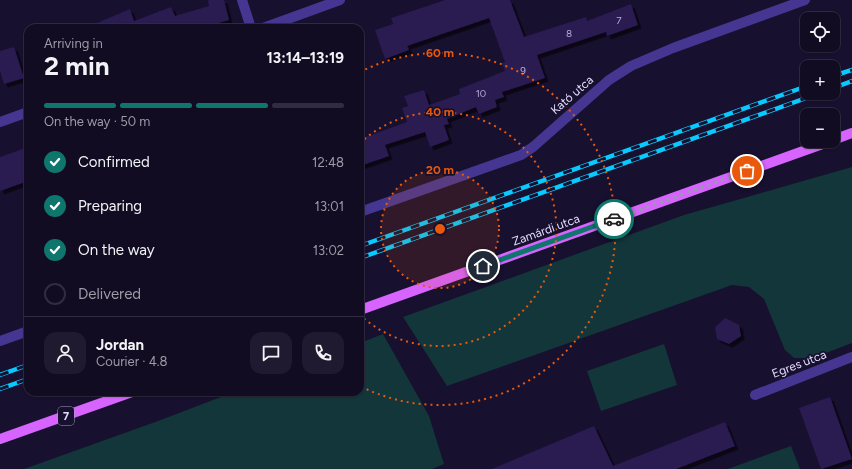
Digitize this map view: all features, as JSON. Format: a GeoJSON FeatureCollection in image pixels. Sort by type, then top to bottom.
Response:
{"type":"FeatureCollection","features":[{"type":"Feature","properties":{"kind":"main road","name":"Zamárdi utca"},"geometry":{"type":"LineString","coordinates":[[840,138],[852,133]]}},
{"type":"Feature","properties":{"kind":"main road","name":"Zamárdi utca"},"geometry":{"type":"LineString","coordinates":[[364,309],[812,148]]}},
{"type":"Feature","properties":{"kind":"main road","name":"7"},"geometry":{"type":"LineString","coordinates":[[0,439],[121,396]]}},
{"type":"Feature","properties":{"kind":"street"},"geometry":{"type":"LineString","coordinates":[[242,0],[251,24]]}},
{"type":"Feature","properties":{"kind":"street"},"geometry":{"type":"LineString","coordinates":[[274,24],[340,0]]}},
{"type":"Feature","properties":{"kind":"street","name":"Kató utca"},"geometry":{"type":"LineString","coordinates":[[364,211],[521,155],[533,147],[609,80],[632,66],[673,48],[805,0]]}},
{"type":"Feature","properties":{"kind":"street"},"geometry":{"type":"LineString","coordinates":[[0,122],[24,113]]}},
{"type":"Feature","properties":{"kind":"street"},"geometry":{"type":"LineString","coordinates":[[0,341],[24,332]]}},
{"type":"Feature","properties":{"kind":"street","name":"Egres utca"},"geometry":{"type":"LineString","coordinates":[[755,395],[852,357]]}},
{"type":"Feature","properties":{"kind":"green space"},"geometry":{"type":"Polygon","coordinates":[[[852,167],[852,343],[813,358],[794,358],[785,350],[764,299],[749,287],[732,285],[447,386],[403,317],[684,215],[852,167]]]}},
{"type":"Feature","properties":{"kind":"green space"},"geometry":{"type":"Polygon","coordinates":[[[383,334],[429,416],[444,464],[432,469],[24,469],[224,396],[364,396],[364,341],[383,334]]]}},
{"type":"Feature","properties":{"kind":"green space"},"geometry":{"type":"Polygon","coordinates":[[[664,344],[677,385],[601,411],[587,371],[664,344]]]}},
{"type":"Feature","properties":{"kind":"green space"},"geometry":{"type":"Polygon","coordinates":[[[791,446],[800,469],[728,469],[791,446]]]}},
{"type":"Feature","properties":{"kind":"building"},"geometry":{"type":"Polygon","coordinates":[[[208,0],[224,0],[229,20],[215,24],[94,24],[130,9],[134,21],[171,7],[175,16],[209,6],[208,0]]]}},
{"type":"Feature","properties":{"kind":"building"},"geometry":{"type":"Polygon","coordinates":[[[445,0],[510,0],[524,37],[586,17],[587,21],[631,4],[638,25],[607,36],[606,32],[537,55],[545,78],[502,92],[504,97],[495,100],[497,107],[479,114],[476,107],[447,119],[449,124],[444,125],[449,140],[430,147],[425,132],[385,145],[389,156],[364,165],[364,138],[407,122],[402,108],[408,106],[404,96],[424,90],[429,105],[460,94],[459,89],[505,71],[502,63],[505,62],[489,18],[407,46],[409,50],[385,59],[375,30],[393,24],[391,18],[445,0]]]}},
{"type":"Feature","properties":{"kind":"building"},"geometry":{"type":"Polygon","coordinates":[[[14,47],[24,78],[4,84],[0,71],[0,51],[14,47]]]}},
{"type":"Feature","properties":{"kind":"building"},"geometry":{"type":"Polygon","coordinates":[[[24,148],[24,182],[0,191],[0,157],[24,148]]]}},
{"type":"Feature","properties":{"kind":"building"},"geometry":{"type":"Polygon","coordinates":[[[725,318],[739,325],[741,336],[729,344],[717,339],[715,327],[725,318]]]}},
{"type":"Feature","properties":{"kind":"building"},"geometry":{"type":"Polygon","coordinates":[[[830,397],[852,459],[821,469],[799,408],[830,397]]]}},
{"type":"Feature","properties":{"kind":"building"},"geometry":{"type":"Polygon","coordinates":[[[725,422],[735,446],[676,469],[492,469],[594,426],[613,466],[725,422]]]}},
{"type":"Feature","properties":{"kind":"railway"},"geometry":{"type":"LineString","coordinates":[[840,74],[852,70]]}},
{"type":"Feature","properties":{"kind":"railway"},"geometry":{"type":"LineString","coordinates":[[840,85],[852,81]]}},
{"type":"Feature","properties":{"kind":"railway"},"geometry":{"type":"LineString","coordinates":[[364,245],[800,89]]}},
{"type":"Feature","properties":{"kind":"railway"},"geometry":{"type":"LineString","coordinates":[[364,257],[800,100]]}},
{"type":"Feature","properties":{"kind":"railway"},"geometry":{"type":"LineString","coordinates":[[0,375],[24,366]]}},
{"type":"Feature","properties":{"kind":"railway"},"geometry":{"type":"LineString","coordinates":[[0,389],[24,380]]}},
{"type":"Feature","properties":{"kind":"way so far"},"geometry":{"type":"LineString","coordinates":[[614,219],[747,171]]}},
{"type":"Feature","properties":{"kind":"route"},"geometry":{"type":"LineString","coordinates":[[483,266],[614,219]]}}]}
